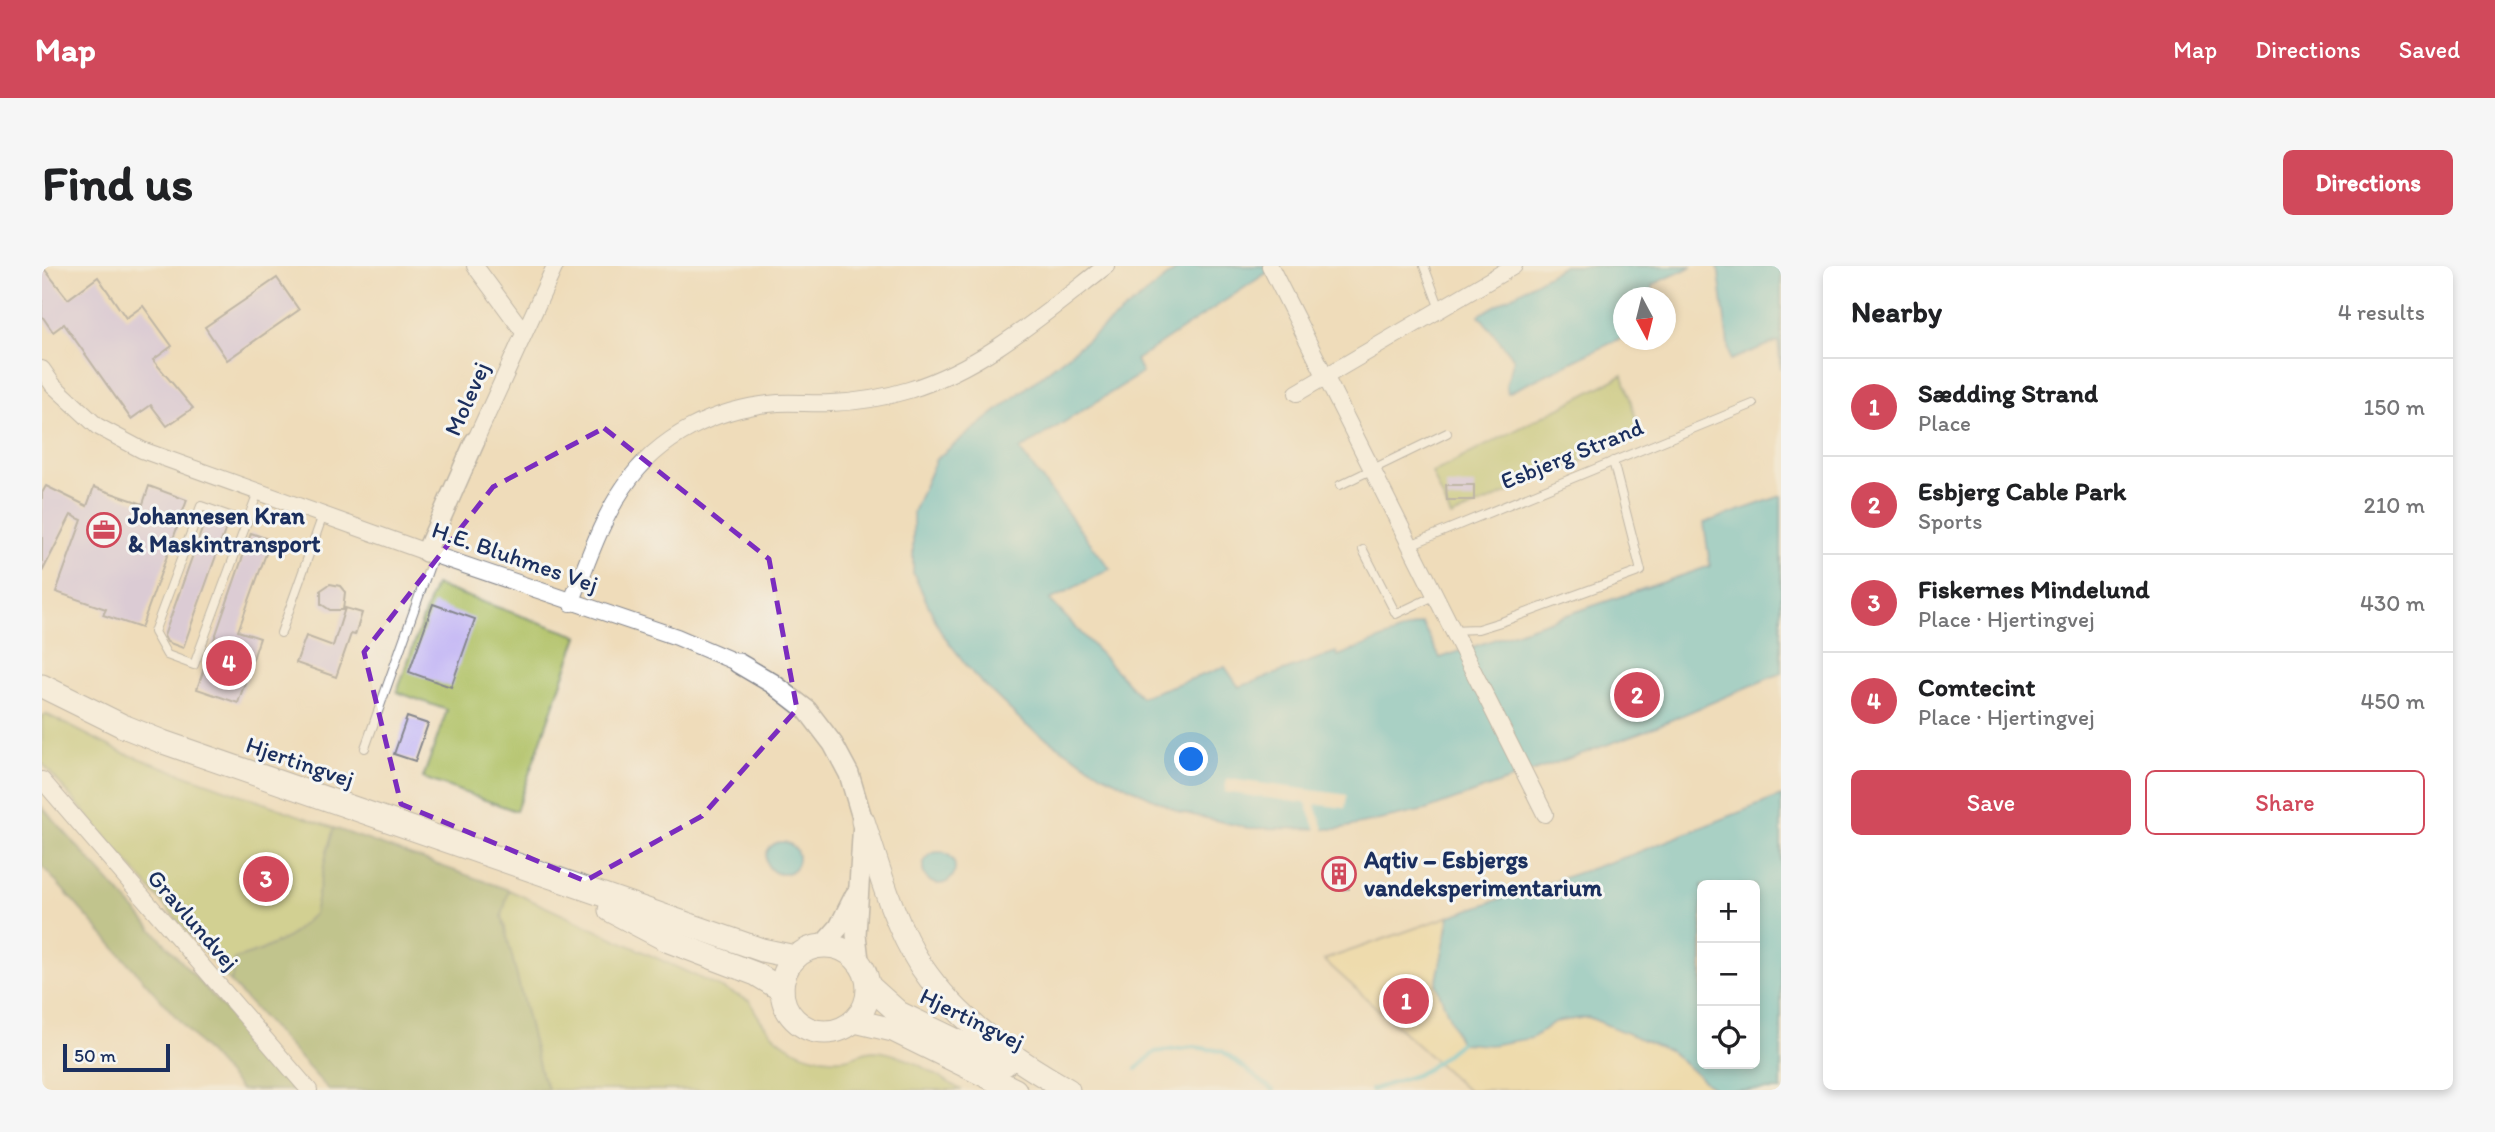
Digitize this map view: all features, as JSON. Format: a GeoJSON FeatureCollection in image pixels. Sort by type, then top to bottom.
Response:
{"type":"FeatureCollection","features":[{"type":"Feature","properties":{"kind":"main road","name":"Hjertingvej"},"geometry":{"type":"LineString","coordinates":[[42,686],[123,726],[163,742],[762,950],[795,957]]}},
{"type":"Feature","properties":{"kind":"main road"},"geometry":{"type":"LineString","coordinates":[[863,821],[898,920],[921,965],[947,1000],[990,1041],[1069,1090]]}},
{"type":"Feature","properties":{"kind":"main road","name":"Hjertingvej"},"geometry":{"type":"LineString","coordinates":[[546,876],[669,941],[755,974],[782,990]]}},
{"type":"Feature","properties":{"kind":"main road"},"geometry":{"type":"LineString","coordinates":[[823,945],[848,951],[859,960],[866,972],[869,986],[868,999],[855,1021],[829,1032],[815,1031],[802,1025],[792,1016],[785,1004],[782,990],[788,967],[795,957],[808,949],[823,945]]}},
{"type":"Feature","properties":{"kind":"main road","name":"Hjertingvej"},"geometry":{"type":"LineString","coordinates":[[869,986],[900,1013],[1057,1090]]}},
{"type":"Feature","properties":{"kind":"main road","name":"Hjertingvej"},"geometry":{"type":"LineString","coordinates":[[855,1021],[893,1030],[1014,1090]]}},
{"type":"Feature","properties":{"kind":"street"},"geometry":{"type":"LineString","coordinates":[[475,266],[523,331]]}},
{"type":"Feature","properties":{"kind":"street","name":"Molevej"},"geometry":{"type":"LineString","coordinates":[[430,553],[475,441],[555,266]]}},
{"type":"Feature","properties":{"kind":"street"},"geometry":{"type":"LineString","coordinates":[[571,603],[604,524],[625,486],[649,457],[680,433],[714,416],[751,405],[873,400],[922,386],[993,351],[1106,266]]}},
{"type":"Feature","properties":{"kind":"street"},"geometry":{"type":"LineString","coordinates":[[1270,266],[1545,814]]}},
{"type":"Feature","properties":{"kind":"street"},"geometry":{"type":"LineString","coordinates":[[1297,393],[1514,266]]}},
{"type":"Feature","properties":{"kind":"street","name":"H.E. Bluhmes Vej"},"geometry":{"type":"LineString","coordinates":[[42,369],[54,385],[97,426],[142,450],[571,603],[677,637],[738,663],[772,683],[807,710],[833,744],[849,774],[863,821],[856,935],[859,960]]}},
{"type":"Feature","properties":{"kind":"street","name":"Gravlundvej"},"geometry":{"type":"LineString","coordinates":[[42,780],[309,1090]]}},
{"type":"Feature","properties":{"kind":"street","name":"H.E. Bluhmes Vej"},"geometry":{"type":"LineString","coordinates":[[823,945],[839,927],[859,884]]}},
{"type":"Feature","properties":{"kind":"lane"},"geometry":{"type":"LineString","coordinates":[[1424,266],[1440,309]]}},
{"type":"Feature","properties":{"kind":"lane","name":"Esbjerg Strand"},"geometry":{"type":"LineString","coordinates":[[1409,546],[1753,404]]}},
{"type":"Feature","properties":{"kind":"lane"},"geometry":{"type":"LineString","coordinates":[[1340,485],[1447,433]]}},
{"type":"Feature","properties":{"kind":"lane"},"geometry":{"type":"LineString","coordinates":[[1454,635],[1504,621],[1641,571],[1614,461]]}},
{"type":"Feature","properties":{"kind":"lane"},"geometry":{"type":"LineString","coordinates":[[247,522],[201,506],[155,632],[167,655],[194,665],[247,522],[258,492]]}},
{"type":"Feature","properties":{"kind":"lane"},"geometry":{"type":"LineString","coordinates":[[281,633],[323,515]]}},
{"type":"Feature","properties":{"kind":"lane"},"geometry":{"type":"LineString","coordinates":[[1363,550],[1395,614],[1434,596]]}},
{"type":"Feature","properties":{"kind":"lane"},"geometry":{"type":"LineString","coordinates":[[365,748],[430,553]]}},
{"type":"Feature","properties":{"kind":"highlighted area"},"geometry":{"type":"Polygon","coordinates":[[[604,428],[769,559],[797,709],[702,816],[585,881],[401,804],[364,652],[493,487],[604,428]]]}},
{"type":"Feature","properties":{"kind":"green space"},"geometry":{"type":"Polygon","coordinates":[[[1623,375],[1641,436],[1451,517],[1432,473],[1623,375]]]}},
{"type":"Feature","properties":{"kind":"green space"},"geometry":{"type":"Polygon","coordinates":[[[435,585],[578,636],[516,811],[423,778],[447,710],[397,692],[435,585]]]}},
{"type":"Feature","properties":{"kind":"green space"},"geometry":{"type":"Polygon","coordinates":[[[46,714],[121,752],[334,828],[314,914],[289,937],[235,959],[231,983],[42,763],[42,716],[46,714]]]}},
{"type":"Feature","properties":{"kind":"green space"},"geometry":{"type":"Polygon","coordinates":[[[42,807],[226,1011],[293,1090],[241,1090],[42,866],[42,807]]]}},
{"type":"Feature","properties":{"kind":"green space"},"geometry":{"type":"Polygon","coordinates":[[[334,828],[509,890],[502,916],[541,1074],[549,1090],[329,1090],[231,983],[235,959],[289,937],[314,914],[334,828]]]}},
{"type":"Feature","properties":{"kind":"green space"},"geometry":{"type":"Polygon","coordinates":[[[509,890],[750,1001],[776,1037],[799,1052],[827,1059],[843,1059],[870,1051],[886,1052],[920,1066],[962,1090],[549,1090],[541,1074],[502,916],[509,890]]]}},
{"type":"Feature","properties":{"kind":"sand"},"geometry":{"type":"Polygon","coordinates":[[[1450,916],[1436,985],[1532,1038],[1554,1022],[1588,1017],[1670,1051],[1715,1090],[1467,1090],[1324,960],[1450,916]]]}},
{"type":"Feature","properties":{"kind":"water"},"geometry":{"type":"Polygon","coordinates":[[[1181,266],[1277,266],[1136,360],[1142,373],[1020,450],[1110,569],[1050,600],[1141,697],[1225,667],[1239,687],[1336,652],[1338,656],[1422,623],[1440,658],[1710,566],[1704,523],[1781,496],[1781,673],[1645,731],[1426,810],[1338,829],[1248,828],[1180,812],[1102,774],[1027,726],[974,675],[941,632],[913,573],[913,512],[936,459],[1181,266]]]}},
{"type":"Feature","properties":{"kind":"water"},"geometry":{"type":"Polygon","coordinates":[[[1564,266],[1693,266],[1652,287],[1613,287],[1613,342],[1508,393],[1506,385],[1514,359],[1479,315],[1564,266]]]}},
{"type":"Feature","properties":{"kind":"water"},"geometry":{"type":"Polygon","coordinates":[[[1718,266],[1781,266],[1781,369],[1778,341],[1730,360],[1718,266]]]}},
{"type":"Feature","properties":{"kind":"water"},"geometry":{"type":"Polygon","coordinates":[[[1781,796],[1781,1090],[1715,1090],[1670,1051],[1588,1017],[1554,1022],[1532,1038],[1490,1045],[1460,1043],[1436,985],[1450,916],[1631,855],[1781,796]]]}},
{"type":"Feature","properties":{"kind":"water"},"geometry":{"type":"Polygon","coordinates":[[[782,842],[793,847],[798,858],[793,869],[782,874],[771,869],[766,858],[771,847],[782,842]]]}},
{"type":"Feature","properties":{"kind":"water"},"geometry":{"type":"Polygon","coordinates":[[[939,852],[950,857],[955,868],[950,879],[939,884],[928,879],[923,868],[928,857],[939,852]]]}},
{"type":"Feature","properties":{"kind":"pier"},"geometry":{"type":"Polygon","coordinates":[[[1227,779],[1347,795],[1345,808],[1315,804],[1325,832],[1317,832],[1306,803],[1225,792],[1227,779]]]}},
{"type":"Feature","properties":{"kind":"building"},"geometry":{"type":"Polygon","coordinates":[[[42,266],[68,299],[98,277],[126,318],[143,306],[172,346],[153,360],[193,408],[167,426],[151,405],[131,419],[64,324],[53,332],[42,316],[42,266]]]}},
{"type":"Feature","properties":{"kind":"building"},"geometry":{"type":"Polygon","coordinates":[[[277,278],[299,310],[227,360],[205,327],[277,278]]]}},
{"type":"Feature","properties":{"kind":"building"},"geometry":{"type":"Polygon","coordinates":[[[1446,485],[1474,485],[1474,500],[1447,500],[1446,485]]]}},
{"type":"Feature","properties":{"kind":"building"},"geometry":{"type":"Polygon","coordinates":[[[46,486],[87,506],[94,487],[143,504],[149,486],[187,500],[141,628],[103,615],[106,609],[56,592],[82,520],[71,515],[42,572],[42,493],[46,486]]]}},
{"type":"Feature","properties":{"kind":"building"},"geometry":{"type":"Polygon","coordinates":[[[206,518],[227,525],[183,648],[167,642],[164,636],[206,518]]]}},
{"type":"Feature","properties":{"kind":"building"},"geometry":{"type":"Polygon","coordinates":[[[251,533],[271,540],[238,631],[260,638],[238,703],[197,689],[251,533]]]}},
{"type":"Feature","properties":{"kind":"building"},"geometry":{"type":"Polygon","coordinates":[[[330,584],[340,586],[345,592],[343,610],[330,610],[321,604],[321,590],[330,584]]]}},
{"type":"Feature","properties":{"kind":"building"},"geometry":{"type":"Polygon","coordinates":[[[433,604],[475,619],[451,687],[409,672],[433,604]]]}},
{"type":"Feature","properties":{"kind":"building"},"geometry":{"type":"Polygon","coordinates":[[[345,608],[362,613],[355,635],[351,634],[336,677],[296,663],[306,636],[333,646],[345,608]]]}},
{"type":"Feature","properties":{"kind":"building"},"geometry":{"type":"Polygon","coordinates":[[[407,717],[428,724],[415,761],[394,754],[407,717]]]}},
{"type":"Feature","properties":{"kind":"building"},"geometry":{"type":"Polygon","coordinates":[[[1343,862],[1349,889],[1338,890],[1330,865],[1343,862]]]}},
{"type":"Feature","properties":{"kind":"waterway"},"geometry":{"type":"LineString","coordinates":[[1371,1090],[1416,1075],[1460,1043]]}},
{"type":"Feature","properties":{"kind":"waterway"},"geometry":{"type":"LineString","coordinates":[[1136,1069],[1155,1052],[1194,1047],[1222,1051],[1273,1090]]}},
{"type":"Feature","properties":{"kind":"place","name":"Johannesen Kran & Maskintransport"},"geometry":{"type":"Point","coordinates":[104,530]}},
{"type":"Feature","properties":{"kind":"place","name":"Comtecint"},"geometry":{"type":"Point","coordinates":[229,663]}},
{"type":"Feature","properties":{"kind":"place","name":"Esbjerg Cable Park"},"geometry":{"type":"Point","coordinates":[1637,695]}},
{"type":"Feature","properties":{"kind":"place","name":"Aqtiv – Esbjergs vandeksperimentarium"},"geometry":{"type":"Point","coordinates":[1339,874]}},
{"type":"Feature","properties":{"kind":"place","name":"Fiskernes Mindelund"},"geometry":{"type":"Point","coordinates":[266,879]}},
{"type":"Feature","properties":{"kind":"place","name":"Sædding Strand"},"geometry":{"type":"Point","coordinates":[1406,1001]}}]}
